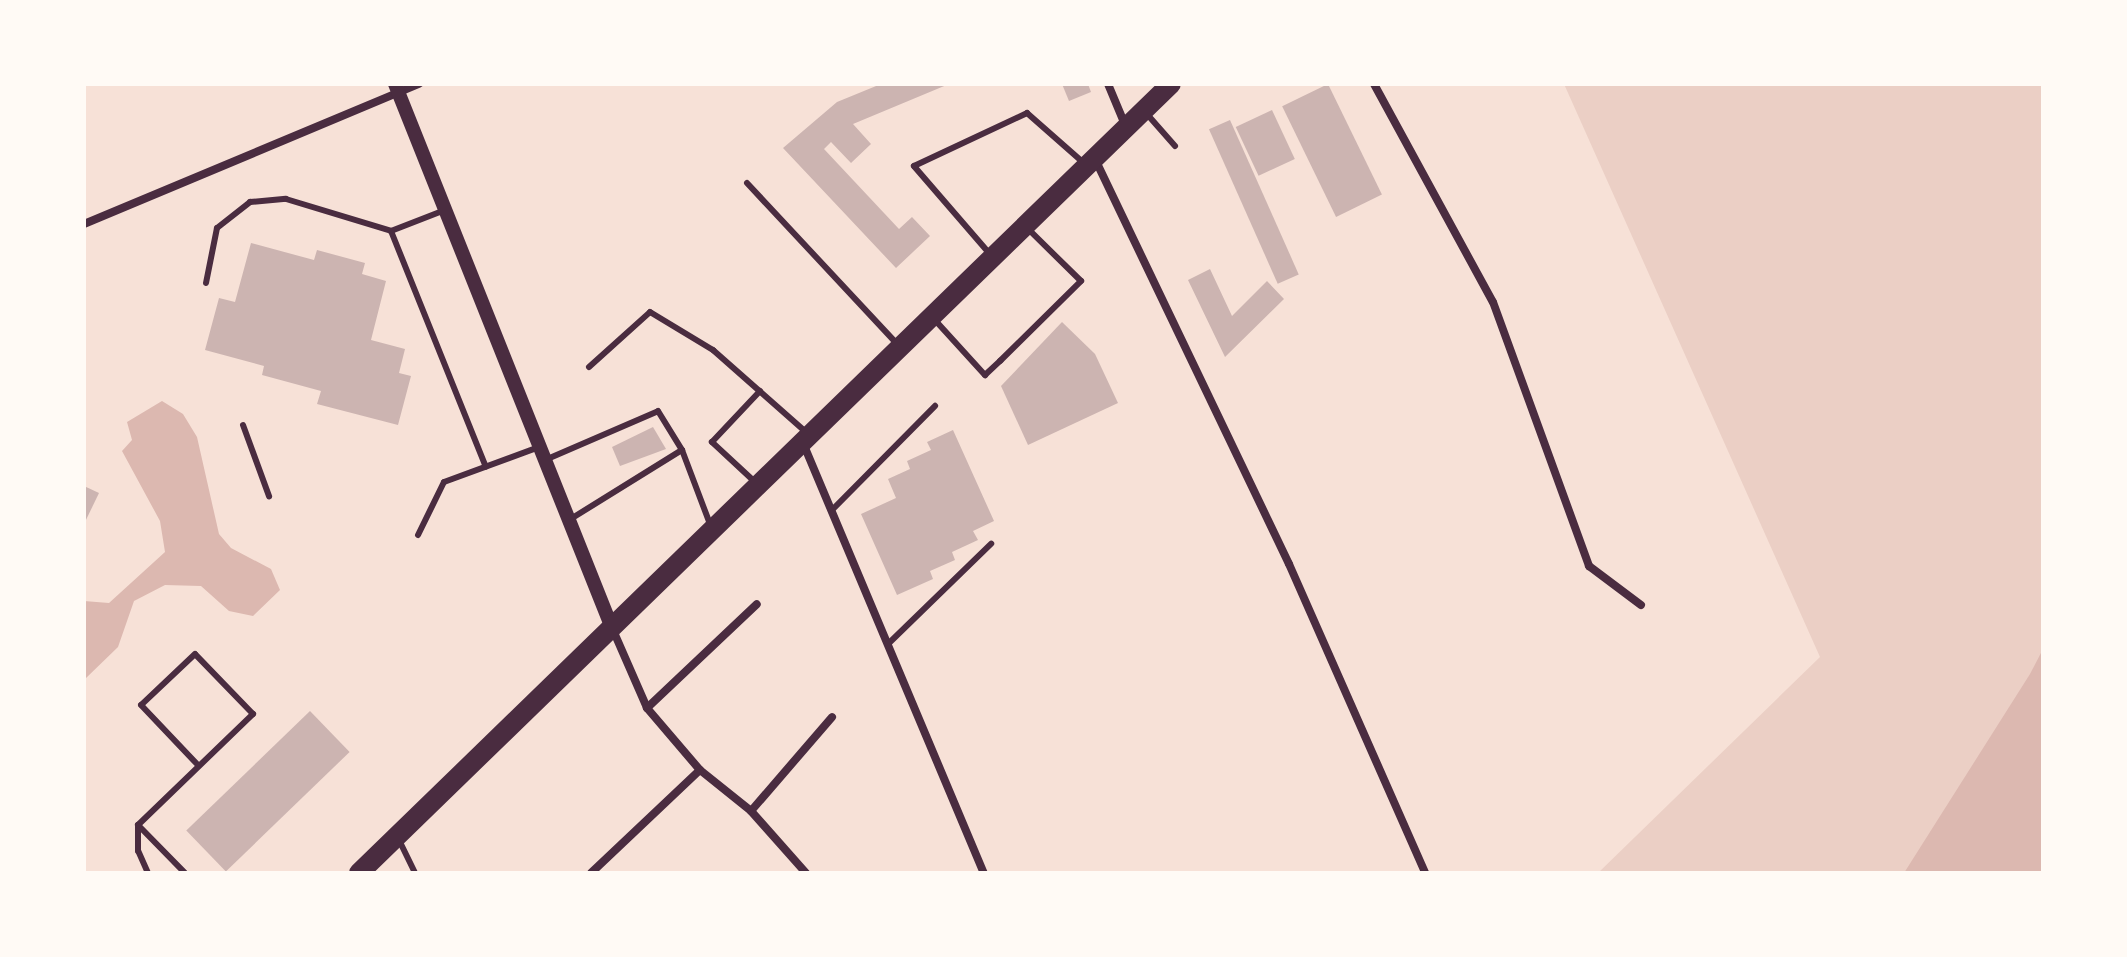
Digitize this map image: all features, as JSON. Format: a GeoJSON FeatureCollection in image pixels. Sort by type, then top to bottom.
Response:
{"type":"FeatureCollection","features":[{"type":"Feature","properties":{"kind":"main road"},"geometry":{"type":"LineString","coordinates":[[359,873],[1171,84]]}},
{"type":"Feature","properties":{"kind":"street"},"geometry":{"type":"LineString","coordinates":[[84,224],[397,88],[419,84]]}},
{"type":"Feature","properties":{"kind":"street"},"geometry":{"type":"LineString","coordinates":[[1108,84],[1126,127]]}},
{"type":"Feature","properties":{"kind":"street"},"geometry":{"type":"LineString","coordinates":[[1374,84],[1493,302],[1589,566],[1641,605]]}},
{"type":"Feature","properties":{"kind":"street"},"geometry":{"type":"LineString","coordinates":[[397,88],[612,628],[647,708],[700,770],[751,811],[806,873]]}},
{"type":"Feature","properties":{"kind":"street"},"geometry":{"type":"LineString","coordinates":[[1091,161],[1289,564],[1425,873]]}},
{"type":"Feature","properties":{"kind":"street"},"geometry":{"type":"LineString","coordinates":[[806,439],[831,511],[984,873]]}},
{"type":"Feature","properties":{"kind":"street"},"geometry":{"type":"LineString","coordinates":[[647,708],[757,604]]}},
{"type":"Feature","properties":{"kind":"street"},"geometry":{"type":"LineString","coordinates":[[751,811],[832,717]]}},
{"type":"Feature","properties":{"kind":"street"},"geometry":{"type":"LineString","coordinates":[[591,873],[700,770]]}},
{"type":"Feature","properties":{"kind":"lane"},"geometry":{"type":"LineString","coordinates":[[1144,110],[1175,146]]}},
{"type":"Feature","properties":{"kind":"lane"},"geometry":{"type":"LineString","coordinates":[[992,256],[914,166],[1027,113],[1091,161]]}},
{"type":"Feature","properties":{"kind":"lane"},"geometry":{"type":"LineString","coordinates":[[747,183],[900,346]]}},
{"type":"Feature","properties":{"kind":"lane"},"geometry":{"type":"LineString","coordinates":[[206,283],[217,228],[259,199],[286,199],[391,231],[445,210]]}},
{"type":"Feature","properties":{"kind":"lane"},"geometry":{"type":"LineString","coordinates":[[930,315],[985,375],[1081,281],[1025,226]]}},
{"type":"Feature","properties":{"kind":"lane"},"geometry":{"type":"LineString","coordinates":[[391,231],[486,467]]}},
{"type":"Feature","properties":{"kind":"lane"},"geometry":{"type":"LineString","coordinates":[[589,367],[650,312],[713,350],[760,391],[806,439]]}},
{"type":"Feature","properties":{"kind":"lane"},"geometry":{"type":"LineString","coordinates":[[759,485],[712,442],[760,391]]}},
{"type":"Feature","properties":{"kind":"lane"},"geometry":{"type":"LineString","coordinates":[[831,511],[935,406]]}},
{"type":"Feature","properties":{"kind":"lane"},"geometry":{"type":"LineString","coordinates":[[418,535],[444,482],[486,467],[542,453],[658,411],[682,450],[712,530]]}},
{"type":"Feature","properties":{"kind":"lane"},"geometry":{"type":"LineString","coordinates":[[243,425],[269,496]]}},
{"type":"Feature","properties":{"kind":"lane"},"geometry":{"type":"LineString","coordinates":[[569,520],[682,450]]}},
{"type":"Feature","properties":{"kind":"lane"},"geometry":{"type":"LineString","coordinates":[[888,644],[991,544]]}},
{"type":"Feature","properties":{"kind":"lane"},"geometry":{"type":"LineString","coordinates":[[148,873],[138,851],[138,825],[197,764],[253,714],[195,654],[141,705],[197,764]]}},
{"type":"Feature","properties":{"kind":"lane"},"geometry":{"type":"LineString","coordinates":[[138,825],[185,873]]}},
{"type":"Feature","properties":{"kind":"lane"},"geometry":{"type":"LineString","coordinates":[[397,836],[415,873]]}},
{"type":"Feature","properties":{"kind":"shaded area"},"geometry":{"type":"Polygon","coordinates":[[[1564,84],[2043,84],[2043,873],[1598,873],[1820,657],[1564,84]]]}},
{"type":"Feature","properties":{"kind":"shaded area"},"geometry":{"type":"Polygon","coordinates":[[[162,401],[183,414],[197,437],[219,534],[231,548],[271,569],[280,590],[253,616],[229,611],[201,586],[165,585],[134,601],[118,647],[84,680],[84,601],[109,603],[165,552],[160,521],[122,451],[132,440],[127,422],[162,401]]]}},
{"type":"Feature","properties":{"kind":"shaded area"},"geometry":{"type":"Polygon","coordinates":[[[2043,649],[2043,873],[1904,873],[2030,674],[2043,649]]]}},
{"type":"Feature","properties":{"kind":"building"},"geometry":{"type":"Polygon","coordinates":[[[881,84],[949,84],[853,124],[871,144],[851,163],[831,142],[824,149],[899,229],[912,217],[930,236],[896,268],[783,148],[837,102],[881,84]]]}},
{"type":"Feature","properties":{"kind":"building"},"geometry":{"type":"Polygon","coordinates":[[[1062,84],[1088,84],[1091,92],[1069,101],[1062,84]]]}},
{"type":"Feature","properties":{"kind":"building"},"geometry":{"type":"Polygon","coordinates":[[[1328,84],[1382,195],[1336,217],[1282,106],[1328,84]]]}},
{"type":"Feature","properties":{"kind":"building"},"geometry":{"type":"Polygon","coordinates":[[[1272,110],[1295,159],[1259,176],[1236,127],[1272,110]]]}},
{"type":"Feature","properties":{"kind":"building"},"geometry":{"type":"Polygon","coordinates":[[[1230,120],[1299,274],[1278,284],[1209,129],[1230,120]]]}},
{"type":"Feature","properties":{"kind":"building"},"geometry":{"type":"Polygon","coordinates":[[[251,243],[314,260],[317,250],[365,263],[362,274],[386,281],[371,340],[405,349],[399,373],[411,376],[398,425],[317,404],[321,391],[262,375],[264,366],[205,350],[219,298],[235,302],[251,243]]]}},
{"type":"Feature","properties":{"kind":"building"},"geometry":{"type":"Polygon","coordinates":[[[1210,269],[1232,316],[1267,281],[1284,299],[1225,357],[1188,280],[1210,269]]]}},
{"type":"Feature","properties":{"kind":"building"},"geometry":{"type":"Polygon","coordinates":[[[1062,322],[1095,354],[1118,403],[1028,445],[1001,386],[1062,322]]]}},
{"type":"Feature","properties":{"kind":"building"},"geometry":{"type":"Polygon","coordinates":[[[653,427],[666,449],[620,466],[612,447],[653,427]]]}},
{"type":"Feature","properties":{"kind":"building"},"geometry":{"type":"Polygon","coordinates":[[[953,430],[994,521],[973,531],[978,540],[952,552],[955,560],[930,571],[933,579],[897,595],[861,514],[896,498],[888,479],[910,469],[907,461],[931,450],[927,442],[953,430]]]}},
{"type":"Feature","properties":{"kind":"building"},"geometry":{"type":"Polygon","coordinates":[[[84,486],[99,493],[84,524],[84,486]]]}},
{"type":"Feature","properties":{"kind":"building"},"geometry":{"type":"Polygon","coordinates":[[[310,711],[350,752],[226,871],[186,830],[310,711]]]}}]}
